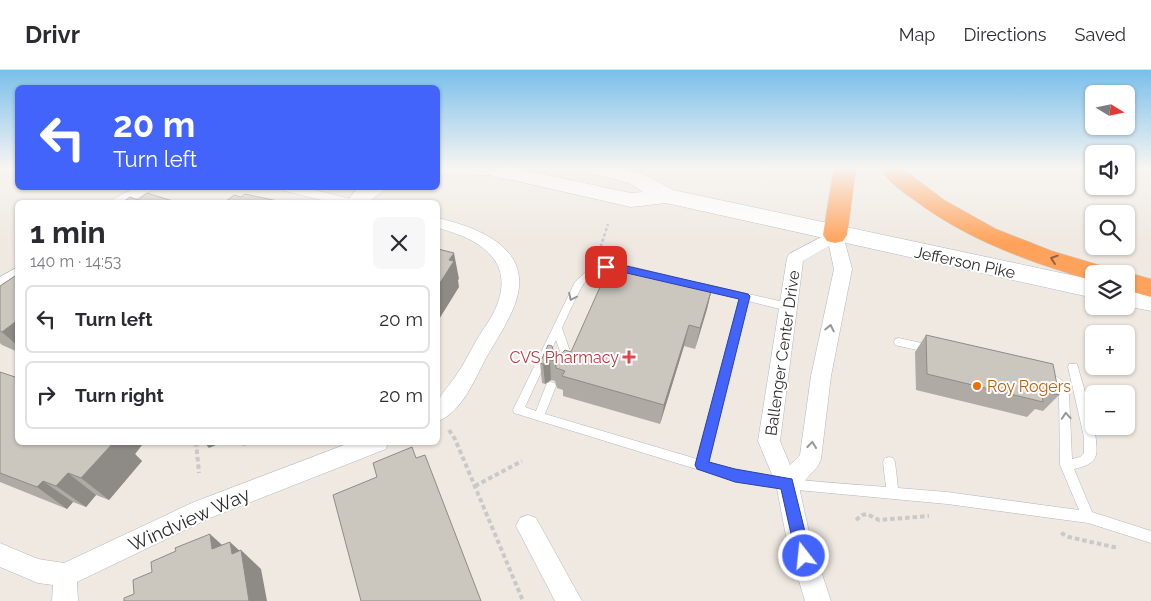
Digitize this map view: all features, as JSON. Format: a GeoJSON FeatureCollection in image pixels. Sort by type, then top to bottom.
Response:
{"type":"FeatureCollection","features":[{"type":"Feature","properties":{"kind":"highway"},"geometry":{"type":"LineString","coordinates":[[836,234],[842,193]]}},
{"type":"Feature","properties":{"kind":"highway"},"geometry":{"type":"LineString","coordinates":[[920,193],[954,216],[990,235],[1085,269]]}},
{"type":"Feature","properties":{"kind":"highway"},"geometry":{"type":"LineString","coordinates":[[1135,284],[1151,288]]}},
{"type":"Feature","properties":{"kind":"main road"},"geometry":{"type":"LineString","coordinates":[[598,193],[631,200],[666,196]]}},
{"type":"Feature","properties":{"kind":"main road"},"geometry":{"type":"LineString","coordinates":[[661,193],[666,196]]}},
{"type":"Feature","properties":{"kind":"main road","name":"Jefferson Pike"},"geometry":{"type":"LineString","coordinates":[[666,196],[1085,287]]}},
{"type":"Feature","properties":{"kind":"main road"},"geometry":{"type":"LineString","coordinates":[[1135,298],[1151,301]]}},
{"type":"Feature","properties":{"kind":"street"},"geometry":{"type":"LineString","coordinates":[[122,200],[136,193]]}},
{"type":"Feature","properties":{"kind":"street"},"geometry":{"type":"LineString","coordinates":[[309,193],[338,200]]}},
{"type":"Feature","properties":{"kind":"street"},"geometry":{"type":"LineString","coordinates":[[440,223],[461,228],[486,240],[503,258],[510,281],[508,298],[501,315],[442,419]]}},
{"type":"Feature","properties":{"kind":"street","name":"Ballenger Center Drive"},"geometry":{"type":"LineString","coordinates":[[818,601],[799,540],[787,484],[769,442],[795,258],[836,234]]}},
{"type":"Feature","properties":{"kind":"street"},"geometry":{"type":"LineString","coordinates":[[787,484],[810,459],[821,376],[843,269],[836,234]]}},
{"type":"Feature","properties":{"kind":"street"},"geometry":{"type":"LineString","coordinates":[[0,285],[15,275]]}},
{"type":"Feature","properties":{"kind":"street","name":"Windview Way"},"geometry":{"type":"LineString","coordinates":[[65,575],[202,510],[370,445]]}},
{"type":"Feature","properties":{"kind":"street"},"geometry":{"type":"LineString","coordinates":[[528,526],[569,601]]}},
{"type":"Feature","properties":{"kind":"street"},"geometry":{"type":"LineString","coordinates":[[0,555],[38,571],[65,575],[65,601]]}},
{"type":"Feature","properties":{"kind":"lane"},"geometry":{"type":"LineString","coordinates":[[788,307],[618,267],[592,270],[578,284],[518,410],[735,476],[787,484],[947,498],[1088,517],[1151,537]]}},
{"type":"Feature","properties":{"kind":"lane"},"geometry":{"type":"LineString","coordinates":[[701,465],[745,296]]}},
{"type":"Feature","properties":{"kind":"lane"},"geometry":{"type":"LineString","coordinates":[[557,328],[566,354],[559,368]]}},
{"type":"Feature","properties":{"kind":"lane"},"geometry":{"type":"LineString","coordinates":[[899,342],[945,352]]}},
{"type":"Feature","properties":{"kind":"lane"},"geometry":{"type":"LineString","coordinates":[[1066,465],[1083,462],[1090,455],[1090,437],[1073,367]]}},
{"type":"Feature","properties":{"kind":"lane"},"geometry":{"type":"LineString","coordinates":[[1038,374],[1047,376],[1059,384],[1064,394],[1066,465],[1088,517]]}},
{"type":"Feature","properties":{"kind":"lane"},"geometry":{"type":"LineString","coordinates":[[538,416],[551,386]]}},
{"type":"Feature","properties":{"kind":"lane"},"geometry":{"type":"LineString","coordinates":[[889,462],[893,493]]}},
{"type":"Feature","properties":{"kind":"path"},"geometry":{"type":"LineString","coordinates":[[442,419],[455,439],[523,601]]}},
{"type":"Feature","properties":{"kind":"path"},"geometry":{"type":"LineString","coordinates":[[196,445],[198,473]]}},
{"type":"Feature","properties":{"kind":"path"},"geometry":{"type":"LineString","coordinates":[[474,486],[522,461]]}},
{"type":"Feature","properties":{"kind":"path"},"geometry":{"type":"LineString","coordinates":[[856,520],[862,515],[867,514],[879,520],[936,515]]}},
{"type":"Feature","properties":{"kind":"path"},"geometry":{"type":"LineString","coordinates":[[1056,530],[1069,537],[1120,548]]}},
{"type":"Feature","properties":{"kind":"building"},"geometry":{"type":"Polygon","coordinates":[[[147,193],[170,200],[138,200],[147,193]]]}},
{"type":"Feature","properties":{"kind":"building"},"geometry":{"type":"Polygon","coordinates":[[[245,194],[273,200],[228,200],[234,195],[241,197],[245,194]]]}},
{"type":"Feature","properties":{"kind":"building"},"geometry":{"type":"Polygon","coordinates":[[[130,197],[138,200],[126,200],[130,197]]]}},
{"type":"Feature","properties":{"kind":"building"},"geometry":{"type":"Polygon","coordinates":[[[440,250],[454,253],[449,260],[454,261],[440,283],[440,250]]]}},
{"type":"Feature","properties":{"kind":"building","name":"CVS Pharmacy"},"geometry":{"type":"Polygon","coordinates":[[[609,267],[654,278],[655,274],[712,288],[700,328],[689,325],[664,405],[562,376],[565,371],[556,368],[555,361],[550,360],[543,364],[540,363],[548,345],[552,346],[554,353],[562,353],[565,350],[571,352],[609,267]]]}},
{"type":"Feature","properties":{"kind":"building"},"geometry":{"type":"Polygon","coordinates":[[[15,276],[15,322],[2,332],[0,331],[0,286],[15,276]]]}},
{"type":"Feature","properties":{"kind":"building"},"geometry":{"type":"Polygon","coordinates":[[[926,335],[1053,364],[1059,395],[1041,391],[1043,402],[927,374],[926,335]]]}},
{"type":"Feature","properties":{"kind":"building"},"geometry":{"type":"Polygon","coordinates":[[[0,372],[15,377],[15,445],[111,445],[81,478],[68,473],[56,486],[43,481],[37,487],[0,473],[0,372]]]}},
{"type":"Feature","properties":{"kind":"building"},"geometry":{"type":"Polygon","coordinates":[[[412,447],[416,458],[425,455],[481,601],[361,601],[333,495],[377,477],[373,463],[412,447]]]}},
{"type":"Feature","properties":{"kind":"building"},"geometry":{"type":"Polygon","coordinates":[[[210,534],[212,549],[230,542],[232,554],[241,550],[249,601],[124,601],[124,598],[134,594],[133,580],[152,572],[151,562],[176,551],[175,548],[210,534]]]}},
{"type":"Feature","properties":{"kind":"place","name":"CVS Pharmacy"},"geometry":{"type":"Point","coordinates":[629,357]}},
{"type":"Feature","properties":{"kind":"place","name":"Roy Rogers"},"geometry":{"type":"Point","coordinates":[977,386]}},
{"type":"Feature","properties":{"kind":"route"},"geometry":{"type":"LineString","coordinates":[[606,267],[618,267],[745,296],[701,465],[735,476],[787,484],[804,556]]}}]}
